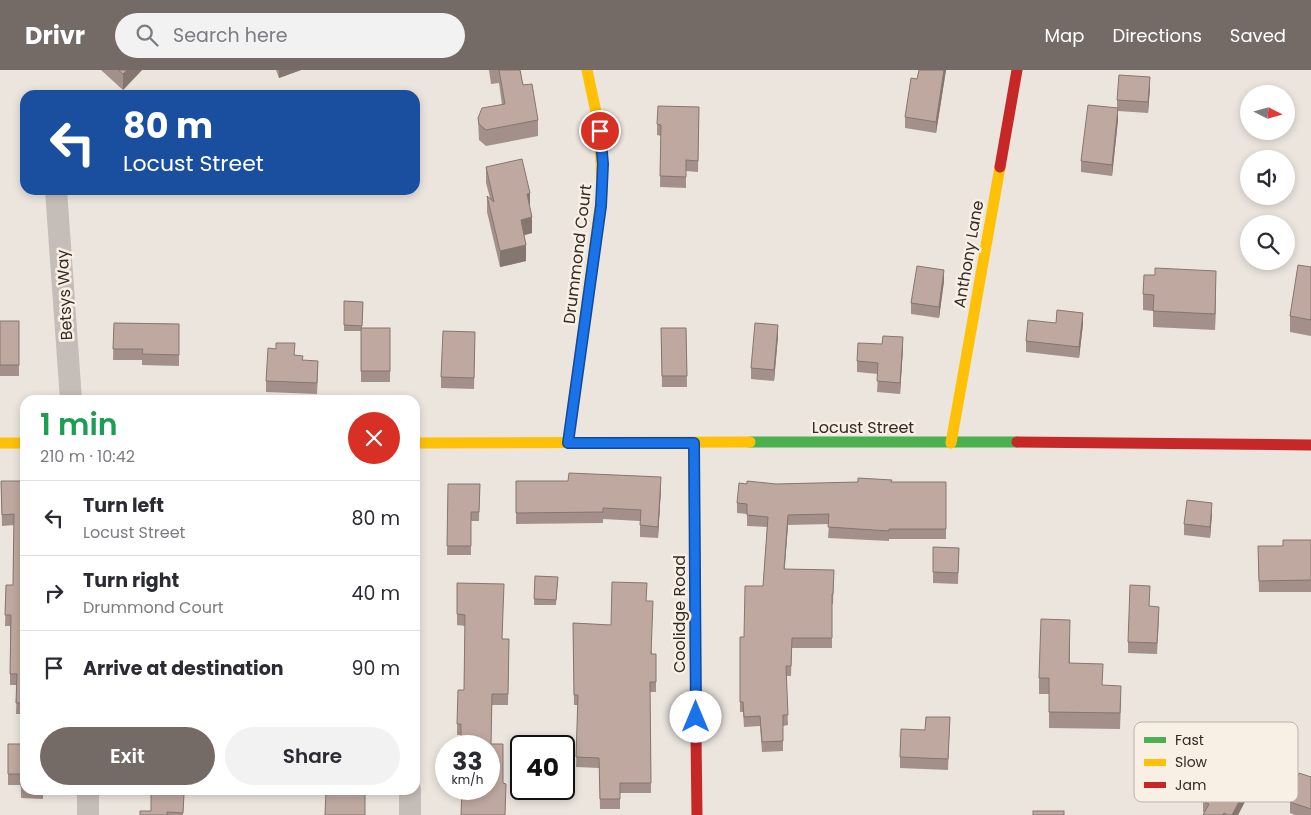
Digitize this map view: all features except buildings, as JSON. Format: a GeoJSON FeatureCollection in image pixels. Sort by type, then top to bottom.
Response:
{"type":"FeatureCollection","features":[{"type":"Feature","properties":{"kind":"street","name":"Drummond Court"},"geometry":{"type":"LineString","coordinates":[[568,443],[602,193],[603,164],[600,131],[587,70]]}},
{"type":"Feature","properties":{"kind":"street","name":"Anthony Lane"},"geometry":{"type":"LineString","coordinates":[[951,443],[1017,70]]}},
{"type":"Feature","properties":{"kind":"street","name":"Betsys Way"},"geometry":{"type":"LineString","coordinates":[[56,195],[70,395]]}},
{"type":"Feature","properties":{"kind":"street"},"geometry":{"type":"LineString","coordinates":[[0,443],[20,443]]}},
{"type":"Feature","properties":{"kind":"street","name":"Locust Street"},"geometry":{"type":"LineString","coordinates":[[420,443],[1311,445]]}},
{"type":"Feature","properties":{"kind":"street","name":"Coolidge Road"},"geometry":{"type":"LineString","coordinates":[[694,443],[697,815]]}},
{"type":"Feature","properties":{"kind":"street"},"geometry":{"type":"LineString","coordinates":[[88,795],[88,815]]}},
{"type":"Feature","properties":{"kind":"street"},"geometry":{"type":"LineString","coordinates":[[410,795],[410,815]]}},
{"type":"Feature","properties":{"kind":"traffic: fast"},"geometry":{"type":"LineString","coordinates":[[750,442],[1017,442]]}},
{"type":"Feature","properties":{"kind":"traffic: fast"},"geometry":{"type":"LineString","coordinates":[[694,443],[696,736]]}},
{"type":"Feature","properties":{"kind":"traffic: slow"},"geometry":{"type":"LineString","coordinates":[[568,443],[602,193],[600,131],[587,70]]}},
{"type":"Feature","properties":{"kind":"traffic: slow"},"geometry":{"type":"LineString","coordinates":[[951,443],[1000,167]]}},
{"type":"Feature","properties":{"kind":"traffic: slow"},"geometry":{"type":"LineString","coordinates":[[420,443],[750,442]]}},
{"type":"Feature","properties":{"kind":"traffic: slow"},"geometry":{"type":"LineString","coordinates":[[0,443],[20,443]]}},
{"type":"Feature","properties":{"kind":"traffic: jam"},"geometry":{"type":"LineString","coordinates":[[1000,167],[1017,70]]}},
{"type":"Feature","properties":{"kind":"traffic: jam"},"geometry":{"type":"LineString","coordinates":[[1017,442],[1311,445]]}},
{"type":"Feature","properties":{"kind":"traffic: jam"},"geometry":{"type":"LineString","coordinates":[[696,736],[697,815]]}},
{"type":"Feature","properties":{"kind":"route"},"geometry":{"type":"LineString","coordinates":[[600,131],[603,164],[601,206],[568,443],[694,443],[696,717]]}}]}
